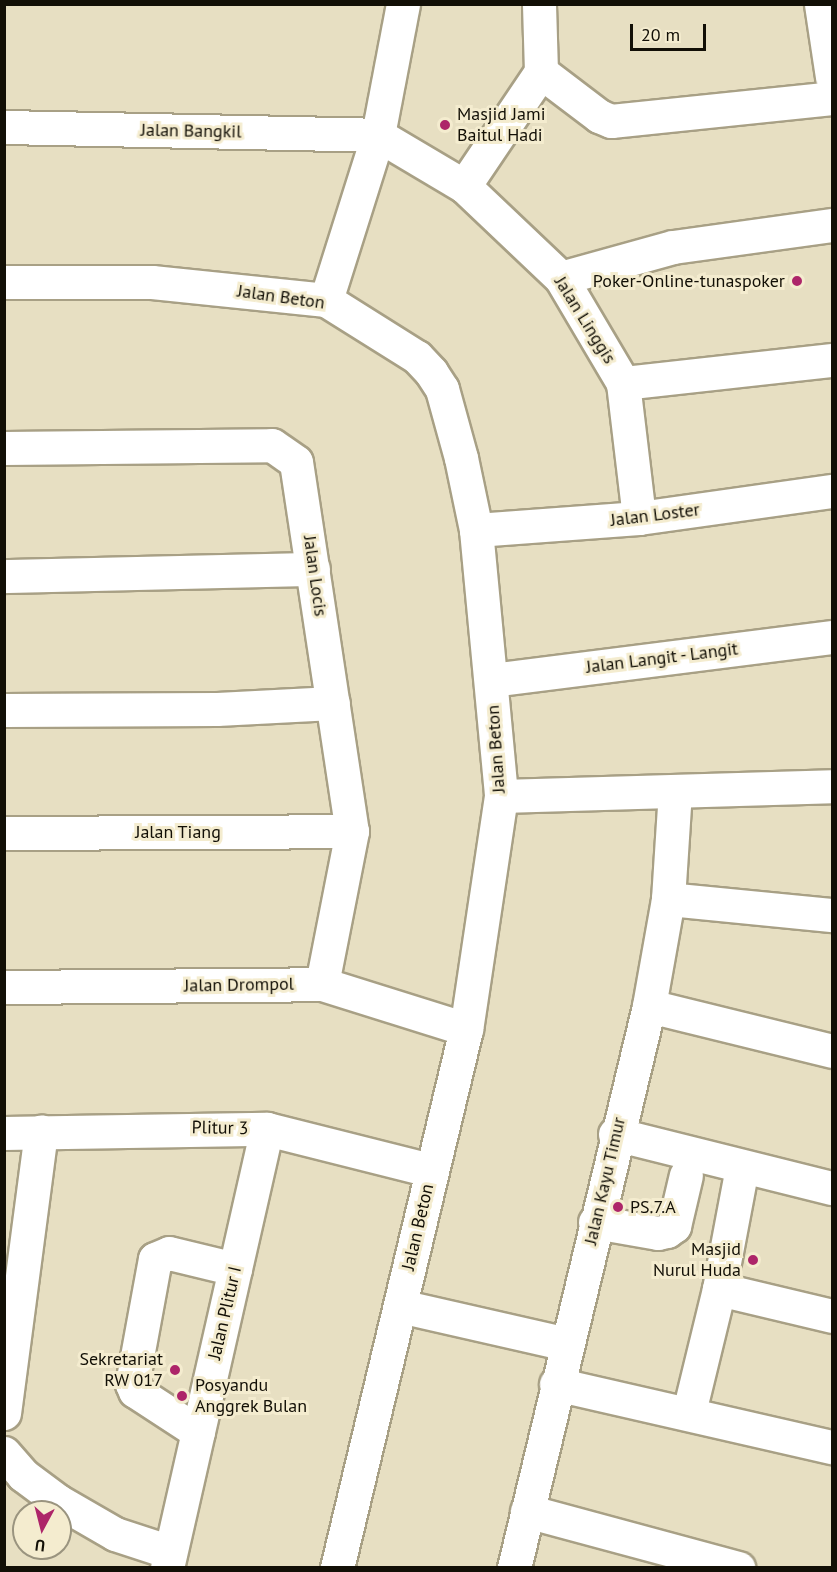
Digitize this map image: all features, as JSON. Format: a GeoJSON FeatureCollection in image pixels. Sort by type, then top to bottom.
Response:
{"type":"FeatureCollection","features":[{"type":"Feature","properties":{"kind":"street"},"geometry":{"type":"LineString","coordinates":[[326,300],[378,135],[403,4]]}},
{"type":"Feature","properties":{"kind":"street"},"geometry":{"type":"LineString","coordinates":[[464,186],[541,72],[540,4]]}},
{"type":"Feature","properties":{"kind":"street"},"geometry":{"type":"LineString","coordinates":[[821,4],[832,76]]}},
{"type":"Feature","properties":{"kind":"street"},"geometry":{"type":"LineString","coordinates":[[541,72],[599,116],[611,121],[832,98]]}},
{"type":"Feature","properties":{"kind":"street","name":"Jalan Bangkil"},"geometry":{"type":"LineString","coordinates":[[4,127],[378,135]]}},
{"type":"Feature","properties":{"kind":"street","name":"Jalan Linggis"},"geometry":{"type":"LineString","coordinates":[[378,135],[464,186],[561,278],[623,383],[639,518]]}},
{"type":"Feature","properties":{"kind":"street"},"geometry":{"type":"LineString","coordinates":[[561,278],[673,247],[832,225]]}},
{"type":"Feature","properties":{"kind":"street","name":"Jalan Beton"},"geometry":{"type":"LineString","coordinates":[[4,282],[153,282],[326,300],[417,357],[442,389],[476,530],[501,796],[466,1029],[430,1170],[337,1568]]}},
{"type":"Feature","properties":{"kind":"street"},"geometry":{"type":"LineString","coordinates":[[623,383],[832,360]]}},
{"type":"Feature","properties":{"kind":"street","name":"Jalan Locis"},"geometry":{"type":"LineString","coordinates":[[4,448],[272,446],[282,449],[296,462],[300,473],[352,831],[322,984]]}},
{"type":"Feature","properties":{"kind":"street","name":"Jalan Loster"},"geometry":{"type":"LineString","coordinates":[[476,530],[639,518],[832,491]]}},
{"type":"Feature","properties":{"kind":"street"},"geometry":{"type":"LineString","coordinates":[[4,576],[313,569]]}},
{"type":"Feature","properties":{"kind":"street","name":"Jalan Langit - Langit"},"geometry":{"type":"LineString","coordinates":[[491,680],[832,637]]}},
{"type":"Feature","properties":{"kind":"street"},"geometry":{"type":"LineString","coordinates":[[4,710],[194,709],[333,703]]}},
{"type":"Feature","properties":{"kind":"street"},"geometry":{"type":"LineString","coordinates":[[501,796],[832,786]]}},
{"type":"Feature","properties":{"kind":"street","name":"Jalan Kayu Timur"},"geometry":{"type":"LineString","coordinates":[[514,1568],[615,1134],[649,1006],[668,899],[675,791]]}},
{"type":"Feature","properties":{"kind":"street","name":"Jalan Tiang"},"geometry":{"type":"LineString","coordinates":[[4,834],[352,831]]}},
{"type":"Feature","properties":{"kind":"street"},"geometry":{"type":"LineString","coordinates":[[668,899],[832,915]]}},
{"type":"Feature","properties":{"kind":"street","name":"Jalan Drompol"},"geometry":{"type":"LineString","coordinates":[[4,987],[322,984],[466,1029]]}},
{"type":"Feature","properties":{"kind":"street"},"geometry":{"type":"LineString","coordinates":[[649,1006],[832,1050]]}},
{"type":"Feature","properties":{"kind":"street","name":"Plitur 3"},"geometry":{"type":"LineString","coordinates":[[4,1133],[267,1129],[430,1170]]}},
{"type":"Feature","properties":{"kind":"street","name":"Jalan Plitur I"},"geometry":{"type":"LineString","coordinates":[[168,1560],[267,1129]]}},
{"type":"Feature","properties":{"kind":"street"},"geometry":{"type":"LineString","coordinates":[[4,1413],[41,1131]]}},
{"type":"Feature","properties":{"kind":"street"},"geometry":{"type":"LineString","coordinates":[[615,1134],[832,1188]]}},
{"type":"Feature","properties":{"kind":"street"},"geometry":{"type":"LineString","coordinates":[[689,1412],[719,1289],[742,1167]]}},
{"type":"Feature","properties":{"kind":"street"},"geometry":{"type":"LineString","coordinates":[[595,1222],[658,1233],[667,1231],[674,1226],[686,1175]]}},
{"type":"Feature","properties":{"kind":"street"},"geometry":{"type":"LineString","coordinates":[[198,1432],[135,1391],[132,1384],[155,1259],[169,1253],[235,1269]]}},
{"type":"Feature","properties":{"kind":"street"},"geometry":{"type":"LineString","coordinates":[[719,1289],[832,1316]]}},
{"type":"Feature","properties":{"kind":"street"},"geometry":{"type":"LineString","coordinates":[[400,1306],[567,1344]]}},
{"type":"Feature","properties":{"kind":"street"},"geometry":{"type":"LineString","coordinates":[[556,1384],[689,1412],[832,1447]]}},
{"type":"Feature","properties":{"kind":"street"},"geometry":{"type":"LineString","coordinates":[[4,1453],[22,1475],[58,1501],[115,1534],[168,1560]]}},
{"type":"Feature","properties":{"kind":"street"},"geometry":{"type":"LineString","coordinates":[[527,1511],[738,1568]]}},
{"type":"Feature","properties":{"kind":"place","name":"Masjid Jami Baitul Hadi"},"geometry":{"type":"Point","coordinates":[445,125]}},
{"type":"Feature","properties":{"kind":"place","name":"Poker-Online-tunaspoker"},"geometry":{"type":"Point","coordinates":[797,281]}},
{"type":"Feature","properties":{"kind":"place","name":"PS.7.A"},"geometry":{"type":"Point","coordinates":[618,1207]}},
{"type":"Feature","properties":{"kind":"place","name":"Masjid Nurul Huda"},"geometry":{"type":"Point","coordinates":[753,1260]}},
{"type":"Feature","properties":{"kind":"place","name":"Sekretariat RW 017"},"geometry":{"type":"Point","coordinates":[175,1370]}},
{"type":"Feature","properties":{"kind":"place","name":"Posyandu Anggrek Bulan"},"geometry":{"type":"Point","coordinates":[182,1396]}}]}
